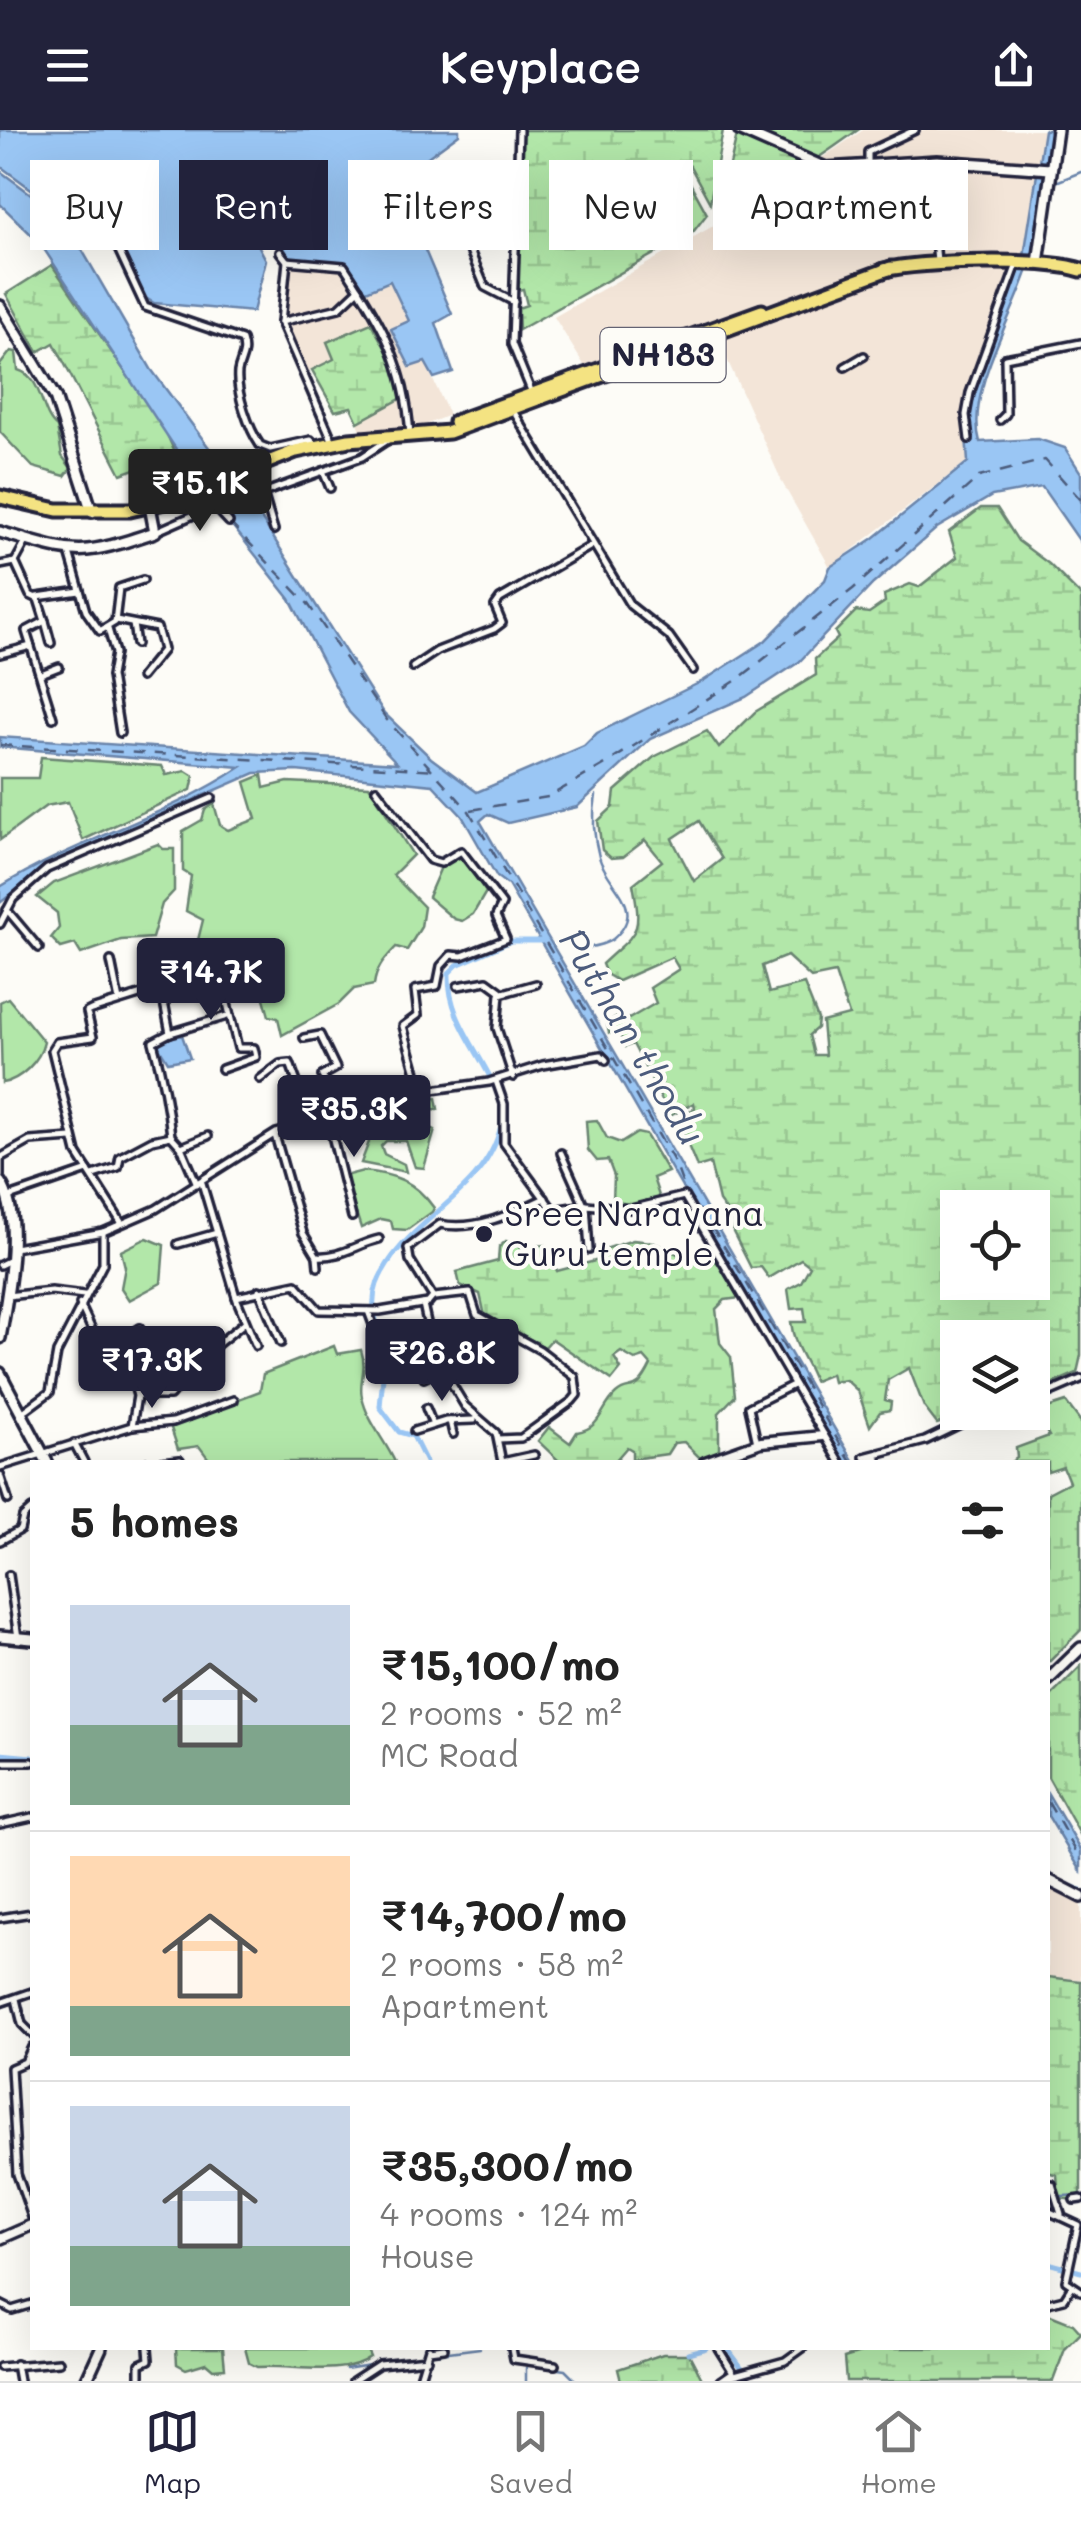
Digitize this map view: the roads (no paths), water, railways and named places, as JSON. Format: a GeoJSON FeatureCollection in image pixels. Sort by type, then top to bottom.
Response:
{"type":"FeatureCollection","features":[{"type":"Feature","properties":{"kind":"highway","name":"NH183"},"geometry":{"type":"LineString","coordinates":[[433,432],[532,393],[891,268],[1025,264],[1081,270]]}},
{"type":"Feature","properties":{"kind":"highway","name":"NH183"},"geometry":{"type":"LineString","coordinates":[[0,497],[92,512],[150,506],[316,446],[449,432],[658,352]]}},
{"type":"Feature","properties":{"kind":"main road"},"geometry":{"type":"LineString","coordinates":[[740,130],[802,160]]}},
{"type":"Feature","properties":{"kind":"main road"},"geometry":{"type":"LineString","coordinates":[[1025,264],[1050,178],[1058,130]]}},
{"type":"Feature","properties":{"kind":"main road"},"geometry":{"type":"LineString","coordinates":[[968,166],[1050,178]]}},
{"type":"Feature","properties":{"kind":"main road"},"geometry":{"type":"LineString","coordinates":[[0,306],[61,410],[92,512]]}},
{"type":"Feature","properties":{"kind":"main road"},"geometry":{"type":"LineString","coordinates":[[0,532],[68,552],[95,552],[155,532],[150,506]]}},
{"type":"Feature","properties":{"kind":"main road"},"geometry":{"type":"LineString","coordinates":[[0,1179],[9,1197],[10,1248],[5,1263],[7,1296],[0,1338]]}},
{"type":"Feature","properties":{"kind":"main road"},"geometry":{"type":"LineString","coordinates":[[0,1373],[45,1457]]}},
{"type":"Feature","properties":{"kind":"main road"},"geometry":{"type":"LineString","coordinates":[[0,1636],[30,1639]]}},
{"type":"Feature","properties":{"kind":"main road"},"geometry":{"type":"LineString","coordinates":[[1052,1674],[1081,1648]]}},
{"type":"Feature","properties":{"kind":"main road"},"geometry":{"type":"LineString","coordinates":[[1050,1881],[1081,1897]]}},
{"type":"Feature","properties":{"kind":"main road"},"geometry":{"type":"LineString","coordinates":[[86,2381],[100,2350]]}},
{"type":"Feature","properties":{"kind":"street"},"geometry":{"type":"LineString","coordinates":[[519,130],[512,344],[532,393]]}},
{"type":"Feature","properties":{"kind":"street"},"geometry":{"type":"LineString","coordinates":[[868,160],[868,152],[915,130]]}},
{"type":"Feature","properties":{"kind":"street"},"geometry":{"type":"LineString","coordinates":[[118,250],[145,307],[242,340],[245,352],[238,376],[251,428],[260,445],[270,449],[311,440],[316,446]]}},
{"type":"Feature","properties":{"kind":"street"},"geometry":{"type":"LineString","coordinates":[[470,250],[485,287],[514,302]]}},
{"type":"Feature","properties":{"kind":"street"},"geometry":{"type":"LineString","coordinates":[[936,250],[937,264]]}},
{"type":"Feature","properties":{"kind":"street"},"geometry":{"type":"LineString","coordinates":[[280,252],[288,261],[344,266],[406,384],[410,435]]}},
{"type":"Feature","properties":{"kind":"street"},"geometry":{"type":"LineString","coordinates":[[288,261],[282,322],[333,442]]}},
{"type":"Feature","properties":{"kind":"street"},"geometry":{"type":"LineString","coordinates":[[968,439],[966,415],[970,393],[1025,264]]}},
{"type":"Feature","properties":{"kind":"street"},"geometry":{"type":"LineString","coordinates":[[282,322],[339,308],[359,289]]}},
{"type":"Feature","properties":{"kind":"street"},"geometry":{"type":"LineString","coordinates":[[1000,420],[1006,414],[1005,358],[1081,343]]}},
{"type":"Feature","properties":{"kind":"street"},"geometry":{"type":"LineString","coordinates":[[845,367],[864,356]]}},
{"type":"Feature","properties":{"kind":"street"},"geometry":{"type":"LineString","coordinates":[[512,410],[591,546],[636,612],[664,632],[693,670]]}},
{"type":"Feature","properties":{"kind":"street"},"geometry":{"type":"LineString","coordinates":[[274,530],[263,492],[375,451],[390,438]]}},
{"type":"Feature","properties":{"kind":"street"},"geometry":{"type":"LineString","coordinates":[[323,471],[330,488]]}},
{"type":"Feature","properties":{"kind":"street"},"geometry":{"type":"LineString","coordinates":[[155,532],[214,506],[230,522]]}},
{"type":"Feature","properties":{"kind":"street"},"geometry":{"type":"LineString","coordinates":[[0,566],[15,562],[27,540]]}},
{"type":"Feature","properties":{"kind":"street"},"geometry":{"type":"LineString","coordinates":[[413,667],[437,651],[494,630],[502,623],[495,606],[500,599],[591,546]]}},
{"type":"Feature","properties":{"kind":"street"},"geometry":{"type":"LineString","coordinates":[[68,552],[92,622],[100,630],[108,629],[116,620],[119,588],[143,580]]}},
{"type":"Feature","properties":{"kind":"street"},"geometry":{"type":"LineString","coordinates":[[15,562],[30,596],[80,591]]}},
{"type":"Feature","properties":{"kind":"street"},"geometry":{"type":"LineString","coordinates":[[37,596],[51,643]]}},
{"type":"Feature","properties":{"kind":"street"},"geometry":{"type":"LineString","coordinates":[[116,620],[157,628],[164,648],[141,677]]}},
{"type":"Feature","properties":{"kind":"street"},"geometry":{"type":"LineString","coordinates":[[45,621],[26,630],[53,718]]}},
{"type":"Feature","properties":{"kind":"street"},"geometry":{"type":"LineString","coordinates":[[133,624],[136,644]]}},
{"type":"Feature","properties":{"kind":"street"},"geometry":{"type":"LineString","coordinates":[[108,629],[115,653],[111,676],[120,732]]}},
{"type":"Feature","properties":{"kind":"street"},"geometry":{"type":"LineString","coordinates":[[0,654],[31,646]]}},
{"type":"Feature","properties":{"kind":"street"},"geometry":{"type":"LineString","coordinates":[[41,674],[59,667]]}},
{"type":"Feature","properties":{"kind":"street"},"geometry":{"type":"LineString","coordinates":[[376,789],[430,860],[441,862],[461,851],[502,904],[496,916],[506,939],[462,956],[451,955],[442,966],[438,986],[415,990],[418,1015],[403,1026],[422,1094]]}},
{"type":"Feature","properties":{"kind":"street"},"geometry":{"type":"LineString","coordinates":[[0,924],[20,891],[47,869],[212,798]]}},
{"type":"Feature","properties":{"kind":"street"},"geometry":{"type":"LineString","coordinates":[[7,910],[39,948]]}},
{"type":"Feature","properties":{"kind":"street"},"geometry":{"type":"LineString","coordinates":[[149,992],[144,956],[167,958],[176,954],[176,948]]}},
{"type":"Feature","properties":{"kind":"street"},"geometry":{"type":"LineString","coordinates":[[111,961],[119,1001]]}},
{"type":"Feature","properties":{"kind":"street"},"geometry":{"type":"LineString","coordinates":[[121,1222],[72,1138],[53,1043],[93,1037],[88,1012],[149,992],[163,997],[188,989],[196,967]]}},
{"type":"Feature","properties":{"kind":"street"},"geometry":{"type":"LineString","coordinates":[[458,986],[488,980],[502,992]]}},
{"type":"Feature","properties":{"kind":"street"},"geometry":{"type":"LineString","coordinates":[[502,992],[536,984]]}},
{"type":"Feature","properties":{"kind":"street"},"geometry":{"type":"LineString","coordinates":[[222,1069],[256,1057],[254,1048],[238,1048],[223,987]]}},
{"type":"Feature","properties":{"kind":"street"},"geometry":{"type":"LineString","coordinates":[[502,992],[501,1009],[495,1017],[513,1077]]}},
{"type":"Feature","properties":{"kind":"street"},"geometry":{"type":"LineString","coordinates":[[163,997],[170,1033]]}},
{"type":"Feature","properties":{"kind":"street"},"geometry":{"type":"LineString","coordinates":[[228,1016],[153,1042],[160,1062],[161,1096],[170,1109],[171,1136],[200,1184],[256,1346]]}},
{"type":"Feature","properties":{"kind":"street"},"geometry":{"type":"LineString","coordinates":[[304,1038],[324,1038],[336,1068],[322,1076],[338,1103]]}},
{"type":"Feature","properties":{"kind":"street"},"geometry":{"type":"LineString","coordinates":[[10,1248],[103,1232],[156,1209],[275,1135],[304,1126],[338,1103],[493,1081],[546,1064],[602,1054],[606,1060]]}},
{"type":"Feature","properties":{"kind":"street"},"geometry":{"type":"LineString","coordinates":[[260,1079],[280,1064],[290,1063],[300,1091],[318,1116]]}},
{"type":"Feature","properties":{"kind":"street"},"geometry":{"type":"LineString","coordinates":[[493,1081],[504,1104],[504,1143],[556,1211],[585,1205],[631,1210],[686,1196],[838,1460]]}},
{"type":"Feature","properties":{"kind":"street"},"geometry":{"type":"LineString","coordinates":[[326,1111],[352,1217]]}},
{"type":"Feature","properties":{"kind":"street"},"geometry":{"type":"LineString","coordinates":[[275,1135],[285,1181],[303,1234],[318,1256],[318,1266]]}},
{"type":"Feature","properties":{"kind":"street"},"geometry":{"type":"LineString","coordinates":[[9,1197],[90,1172],[118,1168],[122,1156],[147,1142],[171,1136]]}},
{"type":"Feature","properties":{"kind":"street"},"geometry":{"type":"LineString","coordinates":[[181,1147],[208,1136]]}},
{"type":"Feature","properties":{"kind":"street"},"geometry":{"type":"LineString","coordinates":[[0,1179],[0,1158],[30,1141],[72,1138]]}},
{"type":"Feature","properties":{"kind":"street"},"geometry":{"type":"LineString","coordinates":[[561,1153],[585,1205],[589,1250]]}},
{"type":"Feature","properties":{"kind":"street"},"geometry":{"type":"LineString","coordinates":[[433,1297],[410,1260],[408,1248],[440,1224],[453,1227],[492,1222],[545,1198]]}},
{"type":"Feature","properties":{"kind":"street"},"geometry":{"type":"LineString","coordinates":[[23,1412],[50,1392],[55,1358],[103,1264],[103,1232]]}},
{"type":"Feature","properties":{"kind":"street"},"geometry":{"type":"LineString","coordinates":[[178,1244],[217,1232]]}},
{"type":"Feature","properties":{"kind":"street"},"geometry":{"type":"LineString","coordinates":[[318,1256],[342,1254],[350,1246],[379,1239]]}},
{"type":"Feature","properties":{"kind":"street"},"geometry":{"type":"LineString","coordinates":[[236,1297],[308,1281]]}},
{"type":"Feature","properties":{"kind":"street"},"geometry":{"type":"LineString","coordinates":[[296,1284],[319,1310],[380,1310],[470,1293],[477,1315],[540,1350],[575,1377],[578,1395],[572,1401],[521,1438],[498,1439]]}},
{"type":"Feature","properties":{"kind":"street"},"geometry":{"type":"LineString","coordinates":[[259,1290],[281,1343]]}},
{"type":"Feature","properties":{"kind":"street"},"geometry":{"type":"LineString","coordinates":[[7,1296],[50,1291],[84,1296]]}},
{"type":"Feature","properties":{"kind":"street"},"geometry":{"type":"LineString","coordinates":[[80,1304],[92,1330],[138,1396],[132,1426]]}},
{"type":"Feature","properties":{"kind":"street"},"geometry":{"type":"LineString","coordinates":[[423,1304],[430,1342],[442,1369],[477,1420]]}},
{"type":"Feature","properties":{"kind":"street"},"geometry":{"type":"LineString","coordinates":[[368,1311],[375,1330]]}},
{"type":"Feature","properties":{"kind":"street"},"geometry":{"type":"LineString","coordinates":[[138,1396],[170,1396],[204,1355],[244,1320]]}},
{"type":"Feature","properties":{"kind":"street"},"geometry":{"type":"LineString","coordinates":[[108,1349],[140,1328]]}},
{"type":"Feature","properties":{"kind":"street"},"geometry":{"type":"LineString","coordinates":[[414,1363],[424,1378],[442,1369]]}},
{"type":"Feature","properties":{"kind":"street"},"geometry":{"type":"LineString","coordinates":[[1050,1392],[1081,1379]]}},
{"type":"Feature","properties":{"kind":"street"},"geometry":{"type":"LineString","coordinates":[[757,1443],[750,1407],[794,1386]]}},
{"type":"Feature","properties":{"kind":"street"},"geometry":{"type":"LineString","coordinates":[[45,1457],[74,1443],[132,1426],[174,1422],[234,1400]]}},
{"type":"Feature","properties":{"kind":"street"},"geometry":{"type":"LineString","coordinates":[[426,1408],[433,1425]]}},
{"type":"Feature","properties":{"kind":"street"},"geometry":{"type":"LineString","coordinates":[[414,1431],[450,1421],[477,1420],[493,1428],[502,1460]]}},
{"type":"Feature","properties":{"kind":"street"},"geometry":{"type":"LineString","coordinates":[[450,1421],[453,1434]]}},
{"type":"Feature","properties":{"kind":"street"},"geometry":{"type":"LineString","coordinates":[[864,1460],[948,1430]]}},
{"type":"Feature","properties":{"kind":"street"},"geometry":{"type":"LineString","coordinates":[[710,1460],[757,1443],[822,1436]]}},
{"type":"Feature","properties":{"kind":"street"},"geometry":{"type":"LineString","coordinates":[[74,1443],[83,1460]]}},
{"type":"Feature","properties":{"kind":"street"},"geometry":{"type":"LineString","coordinates":[[511,1460],[534,1455]]}},
{"type":"Feature","properties":{"kind":"street"},"geometry":{"type":"LineString","coordinates":[[864,1460],[877,1458]]}},
{"type":"Feature","properties":{"kind":"street"},"geometry":{"type":"LineString","coordinates":[[0,1467],[30,1460]]}},
{"type":"Feature","properties":{"kind":"street"},"geometry":{"type":"LineString","coordinates":[[0,1475],[8,1500]]}},
{"type":"Feature","properties":{"kind":"street"},"geometry":{"type":"LineString","coordinates":[[0,1541],[20,1530],[30,1511]]}},
{"type":"Feature","properties":{"kind":"street"},"geometry":{"type":"LineString","coordinates":[[9,1575],[18,1638]]}},
{"type":"Feature","properties":{"kind":"street"},"geometry":{"type":"LineString","coordinates":[[0,1762],[30,1762]]}},
{"type":"Feature","properties":{"kind":"street"},"geometry":{"type":"LineString","coordinates":[[0,1824],[30,1817]]}},
{"type":"Feature","properties":{"kind":"street"},"geometry":{"type":"LineString","coordinates":[[0,1918],[30,1913]]}},
{"type":"Feature","properties":{"kind":"street"},"geometry":{"type":"LineString","coordinates":[[0,2004],[30,1993]]}},
{"type":"Feature","properties":{"kind":"street"},"geometry":{"type":"LineString","coordinates":[[16,1998],[22,2024],[30,2032]]}},
{"type":"Feature","properties":{"kind":"street"},"geometry":{"type":"LineString","coordinates":[[30,2051],[25,2062],[11,2066],[10,2106],[19,2184],[30,2215]]}},
{"type":"Feature","properties":{"kind":"street"},"geometry":{"type":"LineString","coordinates":[[1052,2184],[1061,2214]]}},
{"type":"Feature","properties":{"kind":"street"},"geometry":{"type":"LineString","coordinates":[[1050,2211],[1078,2225],[1066,2281],[1071,2288],[1081,2291]]}},
{"type":"Feature","properties":{"kind":"street"},"geometry":{"type":"LineString","coordinates":[[0,2239],[30,2222]]}},
{"type":"Feature","properties":{"kind":"street"},"geometry":{"type":"LineString","coordinates":[[1050,2303],[1064,2300],[1071,2288]]}},
{"type":"Feature","properties":{"kind":"street"},"geometry":{"type":"LineString","coordinates":[[0,2304],[12,2310],[30,2305]]}},
{"type":"Feature","properties":{"kind":"street"},"geometry":{"type":"LineString","coordinates":[[140,2381],[140,2364],[150,2360],[148,2350]]}},
{"type":"Feature","properties":{"kind":"street"},"geometry":{"type":"LineString","coordinates":[[419,2381],[429,2350]]}},
{"type":"Feature","properties":{"kind":"street"},"geometry":{"type":"LineString","coordinates":[[512,2350],[514,2359],[554,2365]]}},
{"type":"Feature","properties":{"kind":"street"},"geometry":{"type":"LineString","coordinates":[[720,2350],[730,2364],[731,2376]]}},
{"type":"Feature","properties":{"kind":"street"},"geometry":{"type":"LineString","coordinates":[[720,2381],[785,2361],[799,2350]]}},
{"type":"Feature","properties":{"kind":"street"},"geometry":{"type":"LineString","coordinates":[[354,2381],[379,2364],[427,2359]]}},
{"type":"Feature","properties":{"kind":"street"},"geometry":{"type":"LineString","coordinates":[[0,2367],[60,2362]]}},
{"type":"Feature","properties":{"kind":"street"},"geometry":{"type":"LineString","coordinates":[[16,2364],[19,2381]]}},
{"type":"Feature","properties":{"kind":"water"},"geometry":{"type":"Polygon","coordinates":[[[0,130],[459,130],[425,160],[348,160],[348,250],[425,250],[452,314],[436,323],[453,372],[434,378],[425,362],[410,367],[391,329],[409,321],[390,281],[364,292],[346,263],[289,259],[285,250],[328,250],[328,160],[179,160],[179,250],[261,250],[266,260],[253,312],[154,303],[144,297],[123,250],[159,250],[159,160],[30,160],[30,188],[0,166],[0,130]]]}},
{"type":"Feature","properties":{"kind":"water"},"geometry":{"type":"Polygon","coordinates":[[[1044,130],[1051,130],[1031,260],[986,375],[977,421],[980,442],[1038,439],[1065,448],[1081,473],[1081,543],[1042,487],[992,496],[937,528],[873,584],[799,662],[746,697],[650,739],[577,807],[508,823],[488,814],[480,821],[853,1460],[839,1460],[508,885],[497,877],[462,816],[433,785],[296,771],[255,773],[53,861],[0,903],[0,887],[29,870],[183,800],[241,767],[0,747],[0,737],[397,763],[349,712],[290,599],[197,481],[45,250],[82,250],[151,369],[261,518],[384,713],[431,758],[477,792],[584,746],[597,733],[703,681],[765,641],[825,580],[830,567],[874,538],[968,462],[965,423],[976,381],[1024,256],[1044,130]]]}},
{"type":"Feature","properties":{"kind":"water"},"geometry":{"type":"Polygon","coordinates":[[[0,171],[30,193],[30,233],[0,204],[0,171]]]}},
{"type":"Feature","properties":{"kind":"water"},"geometry":{"type":"Polygon","coordinates":[[[182,1035],[190,1058],[168,1062],[158,1046],[161,1040],[182,1035]]]}},
{"type":"Feature","properties":{"kind":"water"},"geometry":{"type":"Polygon","coordinates":[[[1050,1797],[1081,1850],[1081,1871],[1050,1819],[1050,1797]]]}},
{"type":"Feature","properties":{"kind":"waterway"},"geometry":{"type":"LineString","coordinates":[[1051,184],[1081,172]]}},
{"type":"Feature","properties":{"kind":"waterway","name":"Puthan thodu"},"geometry":{"type":"LineString","coordinates":[[584,950],[613,939],[627,917],[623,898],[599,857],[594,826],[596,795]]}},
{"type":"Feature","properties":{"kind":"waterway","name":"Puthan thodu"},"geometry":{"type":"LineString","coordinates":[[502,1109],[455,1010],[449,973],[457,965],[511,941],[544,941]]}},
{"type":"Feature","properties":{"kind":"waterway"},"geometry":{"type":"LineString","coordinates":[[425,1460],[413,1436],[399,1432],[380,1407],[384,1360],[374,1294],[389,1261],[405,1242],[481,1168],[494,1146],[502,1120]]}},
{"type":"Feature","properties":{"kind":"waterway"},"geometry":{"type":"LineString","coordinates":[[1050,1396],[1081,1382]]}},
{"type":"Feature","properties":{"kind":"waterway"},"geometry":{"type":"LineString","coordinates":[[0,1754],[30,1757]]}},
{"type":"Feature","properties":{"kind":"waterway"},"geometry":{"type":"LineString","coordinates":[[1061,1882],[1081,1890]]}},
{"type":"Feature","properties":{"kind":"waterway"},"geometry":{"type":"LineString","coordinates":[[1062,2196],[1081,2195]]}},
{"type":"Feature","properties":{"kind":"waterway"},"geometry":{"type":"LineString","coordinates":[[1050,2264],[1081,2272]]}},
{"type":"Feature","properties":{"kind":"waterway"},"geometry":{"type":"LineString","coordinates":[[433,2354],[464,2350]]}},
{"type":"Feature","properties":{"kind":"waterway"},"geometry":{"type":"LineString","coordinates":[[508,2350],[514,2363],[565,2370],[576,2381]]}},
{"type":"Feature","properties":{"kind":"waterway"},"geometry":{"type":"LineString","coordinates":[[688,2353],[699,2350]]}},
{"type":"Feature","properties":{"kind":"waterway"},"geometry":{"type":"LineString","coordinates":[[728,2350],[745,2372]]}},
{"type":"Feature","properties":{"kind":"waterway"},"geometry":{"type":"LineString","coordinates":[[346,2369],[423,2356]]}},
{"type":"Feature","properties":{"kind":"waterway"},"geometry":{"type":"LineString","coordinates":[[526,2368],[526,2381]]}},
{"type":"Feature","properties":{"kind":"place","name":"Sree Narayana Guru temple"},"geometry":{"type":"Point","coordinates":[484,1234]}}]}
